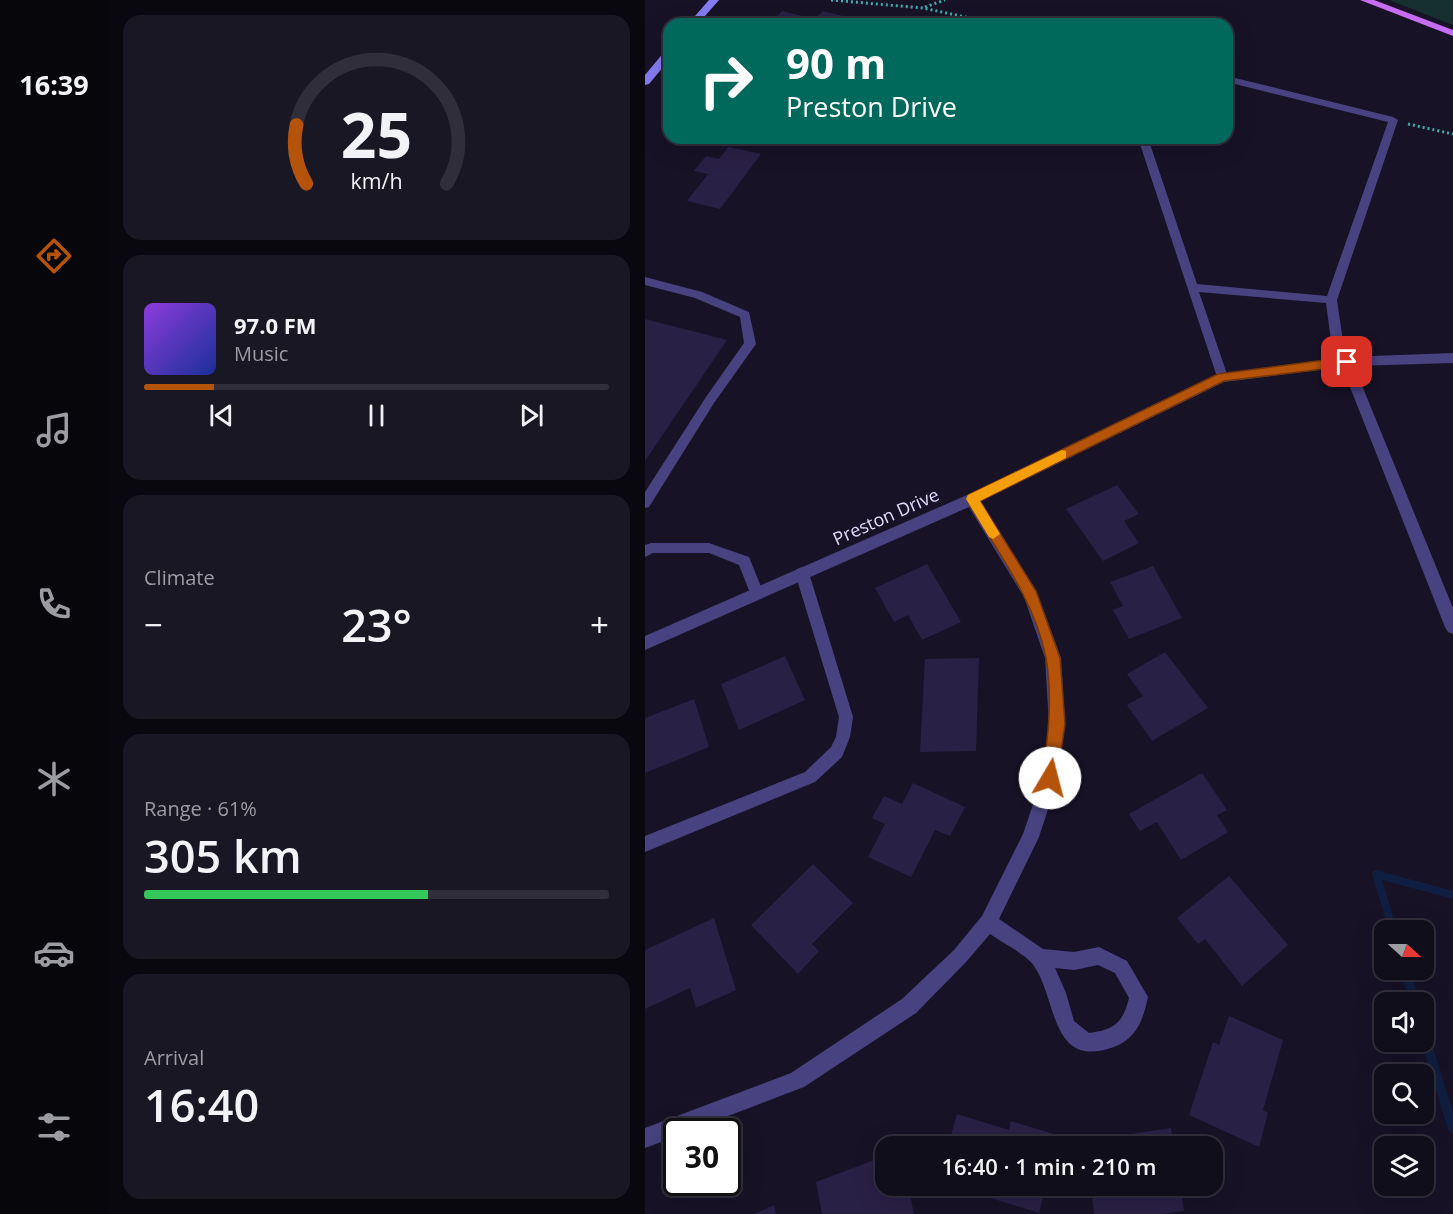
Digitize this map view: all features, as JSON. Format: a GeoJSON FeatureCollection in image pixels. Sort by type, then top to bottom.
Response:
{"type":"FeatureCollection","features":[{"type":"Feature","properties":{"kind":"main road"},"geometry":{"type":"LineString","coordinates":[[698,18],[714,0]]}},
{"type":"Feature","properties":{"kind":"main road"},"geometry":{"type":"LineString","coordinates":[[1365,0],[1453,33]]}},
{"type":"Feature","properties":{"kind":"main road"},"geometry":{"type":"LineString","coordinates":[[645,82],[663,60]]}},
{"type":"Feature","properties":{"kind":"street","name":"Preston Drive"},"geometry":{"type":"LineString","coordinates":[[645,643],[972,499],[1222,377],[1347,362],[1453,358]]}},
{"type":"Feature","properties":{"kind":"street"},"geometry":{"type":"LineString","coordinates":[[1347,362],[1453,627]]}},
{"type":"Feature","properties":{"kind":"street"},"geometry":{"type":"LineString","coordinates":[[645,1138],[797,1080],[909,1006],[960,956],[988,922],[1031,837],[1050,778],[1057,724],[1053,658],[1031,595],[972,499]]}},
{"type":"Feature","properties":{"kind":"street"},"geometry":{"type":"LineString","coordinates":[[988,922],[1040,958],[1057,993],[1065,1027],[1086,1043],[1114,1040],[1133,1022],[1139,997],[1121,967],[1099,956],[1074,961],[1040,958]]}},
{"type":"Feature","properties":{"kind":"lane"},"geometry":{"type":"LineString","coordinates":[[1233,80],[1393,120],[1331,300],[1338,348],[1347,362]]}},
{"type":"Feature","properties":{"kind":"lane"},"geometry":{"type":"LineString","coordinates":[[1145,144],[1222,377]]}},
{"type":"Feature","properties":{"kind":"lane"},"geometry":{"type":"LineString","coordinates":[[645,281],[698,295],[745,315],[750,344],[710,400],[645,503]]}},
{"type":"Feature","properties":{"kind":"lane"},"geometry":{"type":"LineString","coordinates":[[1193,287],[1331,300]]}},
{"type":"Feature","properties":{"kind":"lane"},"geometry":{"type":"LineString","coordinates":[[645,552],[651,548],[709,548],[744,561],[757,594]]}},
{"type":"Feature","properties":{"kind":"lane"},"geometry":{"type":"LineString","coordinates":[[645,844],[810,777],[833,759],[844,740],[846,717],[803,573]]}},
{"type":"Feature","properties":{"kind":"path"},"geometry":{"type":"LineString","coordinates":[[831,0],[923,8],[969,18]]}},
{"type":"Feature","properties":{"kind":"path"},"geometry":{"type":"LineString","coordinates":[[923,8],[945,0]]}},
{"type":"Feature","properties":{"kind":"path"},"geometry":{"type":"LineString","coordinates":[[1393,120],[1453,134]]}},
{"type":"Feature","properties":{"kind":"green space"},"geometry":{"type":"Polygon","coordinates":[[[1389,0],[1453,0],[1453,25],[1389,0]]]}},
{"type":"Feature","properties":{"kind":"building"},"geometry":{"type":"Polygon","coordinates":[[[782,11],[811,18],[776,18],[782,11]]]}},
{"type":"Feature","properties":{"kind":"building"},"geometry":{"type":"Polygon","coordinates":[[[823,11],[851,18],[816,18],[823,11]]]}},
{"type":"Feature","properties":{"kind":"building"},"geometry":{"type":"Polygon","coordinates":[[[728,147],[761,154],[720,209],[687,201],[708,174],[694,171],[706,156],[719,159],[728,147]]]}},
{"type":"Feature","properties":{"kind":"building"},"geometry":{"type":"Polygon","coordinates":[[[645,319],[727,340],[645,461],[645,319]]]}},
{"type":"Feature","properties":{"kind":"building"},"geometry":{"type":"Polygon","coordinates":[[[1117,485],[1139,514],[1124,521],[1139,543],[1103,561],[1066,509],[1117,485]]]}},
{"type":"Feature","properties":{"kind":"building"},"geometry":{"type":"Polygon","coordinates":[[[927,564],[961,622],[922,640],[908,615],[894,622],[875,588],[927,564]]]}},
{"type":"Feature","properties":{"kind":"building"},"geometry":{"type":"Polygon","coordinates":[[[1153,566],[1182,618],[1129,639],[1113,610],[1123,606],[1110,582],[1153,566]]]}},
{"type":"Feature","properties":{"kind":"building"},"geometry":{"type":"Polygon","coordinates":[[[1165,652],[1208,708],[1152,741],[1127,705],[1143,696],[1127,674],[1165,652]]]}},
{"type":"Feature","properties":{"kind":"building"},"geometry":{"type":"Polygon","coordinates":[[[785,656],[805,700],[739,730],[721,684],[785,656]]]}},
{"type":"Feature","properties":{"kind":"building"},"geometry":{"type":"Polygon","coordinates":[[[979,658],[976,751],[920,752],[925,659],[979,658]]]}},
{"type":"Feature","properties":{"kind":"building"},"geometry":{"type":"Polygon","coordinates":[[[694,699],[709,747],[645,773],[645,718],[694,699]]]}},
{"type":"Feature","properties":{"kind":"building"},"geometry":{"type":"Polygon","coordinates":[[[1202,773],[1227,810],[1217,815],[1228,832],[1181,860],[1157,822],[1140,831],[1129,814],[1202,773]]]}},
{"type":"Feature","properties":{"kind":"building"},"geometry":{"type":"Polygon","coordinates":[[[913,783],[965,807],[950,836],[935,830],[911,877],[868,857],[885,824],[872,818],[884,796],[902,804],[913,783]]]}},
{"type":"Feature","properties":{"kind":"building"},"geometry":{"type":"Polygon","coordinates":[[[813,864],[853,903],[812,944],[819,951],[798,974],[751,925],[813,864]]]}},
{"type":"Feature","properties":{"kind":"building"},"geometry":{"type":"Polygon","coordinates":[[[1229,876],[1288,945],[1242,986],[1205,939],[1198,944],[1177,918],[1229,876]]]}},
{"type":"Feature","properties":{"kind":"building"},"geometry":{"type":"Polygon","coordinates":[[[714,918],[736,990],[696,1008],[690,988],[645,1009],[645,950],[714,918]]]}},
{"type":"Feature","properties":{"kind":"building"},"geometry":{"type":"Polygon","coordinates":[[[1229,1016],[1283,1040],[1263,1110],[1268,1113],[1259,1147],[1189,1115],[1213,1042],[1219,1045],[1229,1016]]]}},
{"type":"Feature","properties":{"kind":"building"},"geometry":{"type":"Polygon","coordinates":[[[957,1114],[1009,1130],[1011,1121],[1057,1135],[1057,1136],[951,1136],[957,1114]]]}},
{"type":"Feature","properties":{"kind":"building"},"geometry":{"type":"Polygon","coordinates":[[[1171,1128],[1172,1136],[1131,1136],[1131,1134],[1171,1128]]]}},
{"type":"Feature","properties":{"kind":"building"},"geometry":{"type":"Polygon","coordinates":[[[875,1160],[875,1196],[910,1196],[914,1214],[822,1214],[816,1182],[875,1160]]]}},
{"type":"Feature","properties":{"kind":"building"},"geometry":{"type":"Polygon","coordinates":[[[985,1196],[1043,1196],[1039,1213],[985,1196]]]}},
{"type":"Feature","properties":{"kind":"building"},"geometry":{"type":"Polygon","coordinates":[[[1092,1196],[1182,1196],[1184,1211],[1161,1214],[1094,1214],[1092,1196]]]}},
{"type":"Feature","properties":{"kind":"building"},"geometry":{"type":"Polygon","coordinates":[[[774,1205],[776,1214],[754,1214],[774,1205]]]}},
{"type":"Feature","properties":{"kind":"waterway"},"geometry":{"type":"LineString","coordinates":[[1390,920],[1376,874],[1453,895]]}},
{"type":"Feature","properties":{"kind":"waterway"},"geometry":{"type":"LineString","coordinates":[[1408,980],[1412,992]]}},
{"type":"Feature","properties":{"kind":"waterway"},"geometry":{"type":"LineString","coordinates":[[1429,1052],[1453,1129]]}},
{"type":"Feature","properties":{"kind":"slow traffic"},"geometry":{"type":"LineString","coordinates":[[993,534],[972,499],[1062,455]]}},
{"type":"Feature","properties":{"kind":"route"},"geometry":{"type":"LineString","coordinates":[[1050,778],[1057,724],[1053,658],[1031,595],[972,499],[1222,377],[1347,362]]}}]}
